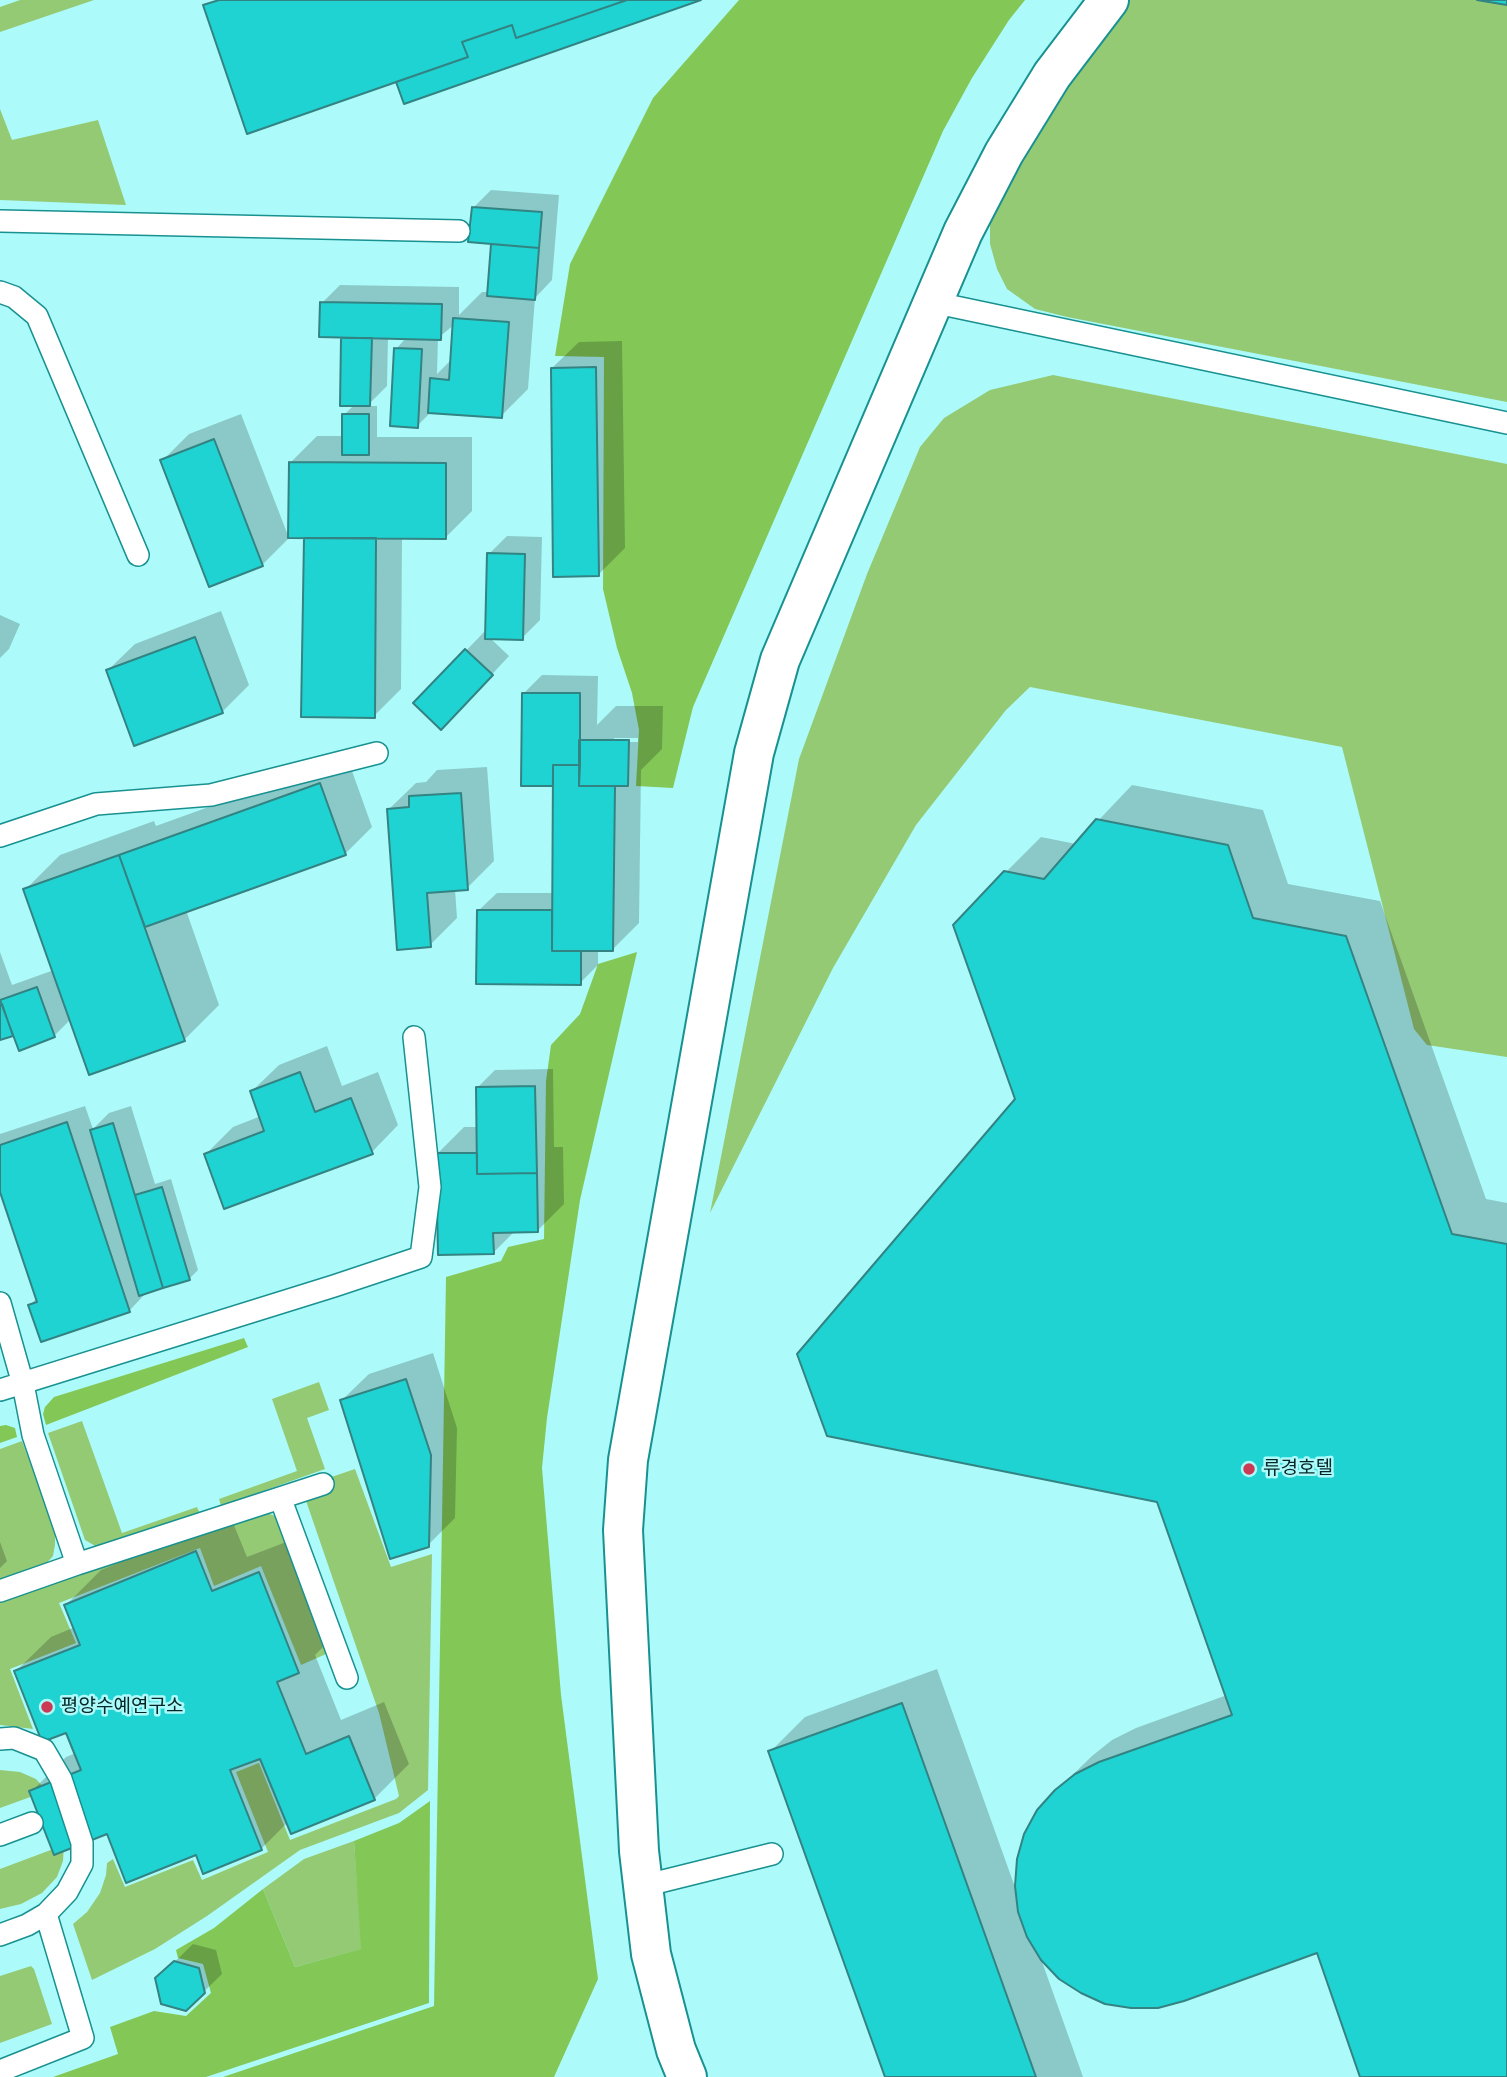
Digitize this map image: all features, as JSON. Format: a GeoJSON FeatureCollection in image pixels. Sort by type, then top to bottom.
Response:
{"type":"FeatureCollection","features":[{"type":"Feature","properties":{"kind":"street"},"geometry":{"type":"LineString","coordinates":[[687,2077],[676,2050],[651,1954],[643,1886],[623,1530],[628,1460],[752,766],[780,660],[963,232],[1004,153],[1052,75],[1109,0]]}},
{"type":"Feature","properties":{"kind":"lane"},"geometry":{"type":"LineString","coordinates":[[0,221],[459,231]]}},
{"type":"Feature","properties":{"kind":"lane"},"geometry":{"type":"LineString","coordinates":[[0,292],[13,297],[37,316],[138,555]]}},
{"type":"Feature","properties":{"kind":"lane"},"geometry":{"type":"LineString","coordinates":[[932,303],[1507,423]]}},
{"type":"Feature","properties":{"kind":"lane"},"geometry":{"type":"LineString","coordinates":[[0,836],[96,804],[211,795],[377,753]]}},
{"type":"Feature","properties":{"kind":"lane"},"geometry":{"type":"LineString","coordinates":[[0,1390],[421,1257],[430,1187],[414,1037]]}},
{"type":"Feature","properties":{"kind":"lane"},"geometry":{"type":"LineString","coordinates":[[0,1303],[23,1384],[33,1435],[77,1564]]}},
{"type":"Feature","properties":{"kind":"lane"},"geometry":{"type":"LineString","coordinates":[[0,1591],[323,1484]]}},
{"type":"Feature","properties":{"kind":"lane"},"geometry":{"type":"LineString","coordinates":[[281,1500],[347,1678]]}},
{"type":"Feature","properties":{"kind":"lane"},"geometry":{"type":"LineString","coordinates":[[0,1739],[14,1738],[44,1750],[61,1779],[82,1843],[82,1864],[67,1892],[46,1914],[27,1925],[0,1935]]}},
{"type":"Feature","properties":{"kind":"lane"},"geometry":{"type":"LineString","coordinates":[[0,1835],[32,1823]]}},
{"type":"Feature","properties":{"kind":"lane"},"geometry":{"type":"LineString","coordinates":[[643,1886],[772,1854]]}},
{"type":"Feature","properties":{"kind":"lane"},"geometry":{"type":"LineString","coordinates":[[0,2071],[83,2038],[46,1914]]}},
{"type":"Feature","properties":{"kind":"green space"},"geometry":{"type":"Polygon","coordinates":[[[20,0],[94,0],[0,32],[0,7],[20,0]]]}},
{"type":"Feature","properties":{"kind":"green space"},"geometry":{"type":"Polygon","coordinates":[[[739,0],[1025,0],[972,78],[943,131],[693,707],[673,788],[636,786],[639,730],[632,693],[617,648],[603,589],[604,357],[555,356],[570,264],[653,98],[739,0]]]}},
{"type":"Feature","properties":{"kind":"green space"},"geometry":{"type":"Polygon","coordinates":[[[1130,0],[1507,0],[1507,402],[1067,317],[1035,309],[1007,289],[997,269],[990,244],[990,219],[1017,159],[1124,4],[1130,0]]]}},
{"type":"Feature","properties":{"kind":"green space"},"geometry":{"type":"Polygon","coordinates":[[[0,109],[12,140],[98,120],[126,205],[0,200],[0,109]]]}},
{"type":"Feature","properties":{"kind":"green space"},"geometry":{"type":"Polygon","coordinates":[[[1053,375],[1507,464],[1507,1057],[1427,1045],[1414,1029],[1342,747],[1030,687],[1006,710],[916,825],[833,968],[710,1213],[799,759],[867,574],[920,447],[944,418],[990,390],[1053,375]]]}},
{"type":"Feature","properties":{"kind":"green space"},"geometry":{"type":"Polygon","coordinates":[[[637,952],[580,1200],[542,1468],[561,1695],[598,1979],[554,2077],[223,2077],[434,2006],[446,1277],[501,1261],[508,1247],[544,1239],[546,1081],[551,1045],[580,1014],[598,964],[637,952]]]}},
{"type":"Feature","properties":{"kind":"green space"},"geometry":{"type":"Polygon","coordinates":[[[244,1338],[248,1347],[46,1425],[43,1414],[45,1407],[54,1397],[244,1338]]]}},
{"type":"Feature","properties":{"kind":"green space"},"geometry":{"type":"Polygon","coordinates":[[[319,1382],[329,1410],[307,1418],[325,1469],[221,1506],[219,1499],[297,1471],[272,1399],[319,1382]]]}},
{"type":"Feature","properties":{"kind":"green space"},"geometry":{"type":"Polygon","coordinates":[[[82,1421],[122,1533],[197,1507],[200,1514],[97,1547],[85,1540],[48,1433],[82,1421]]]}},
{"type":"Feature","properties":{"kind":"green space"},"geometry":{"type":"Polygon","coordinates":[[[0,1426],[15,1428],[17,1437],[0,1443],[0,1426]]]}},
{"type":"Feature","properties":{"kind":"green space"},"geometry":{"type":"Polygon","coordinates":[[[22,1441],[55,1528],[55,1545],[53,1556],[44,1566],[0,1582],[0,1449],[22,1441]]]}},
{"type":"Feature","properties":{"kind":"green space"},"geometry":{"type":"Polygon","coordinates":[[[355,1469],[391,1567],[432,1554],[428,1790],[399,1813],[300,1850],[155,1949],[92,1980],[73,1924],[87,1912],[100,1893],[107,1863],[113,1859],[125,1887],[193,1860],[202,1880],[268,1852],[236,1772],[259,1763],[290,1840],[399,1796],[379,1713],[304,1495],[308,1485],[355,1469]]]}},
{"type":"Feature","properties":{"kind":"green space"},"geometry":{"type":"Polygon","coordinates":[[[264,1512],[278,1517],[326,1654],[301,1665],[261,1566],[214,1586],[200,1548],[59,1603],[76,1643],[10,1669],[33,1729],[0,1725],[0,1601],[264,1512]]]}},
{"type":"Feature","properties":{"kind":"green space"},"geometry":{"type":"Polygon","coordinates":[[[0,1770],[20,1772],[36,1779],[47,1791],[0,1808],[0,1770]]]}},
{"type":"Feature","properties":{"kind":"green space"},"geometry":{"type":"Polygon","coordinates":[[[430,1801],[429,2003],[206,2077],[53,2077],[118,2054],[110,2027],[154,2011],[186,2016],[211,1993],[203,1964],[178,1958],[176,1950],[214,1928],[263,1889],[295,1967],[361,1949],[354,1841],[399,1823],[430,1801]]]}},
{"type":"Feature","properties":{"kind":"green space"},"geometry":{"type":"Polygon","coordinates":[[[354,1841],[362,1949],[295,1967],[263,1889],[304,1859],[354,1841]]]}},
{"type":"Feature","properties":{"kind":"green space"},"geometry":{"type":"Polygon","coordinates":[[[64,1845],[63,1861],[57,1877],[42,1893],[21,1904],[0,1909],[0,1869],[64,1845]]]}},
{"type":"Feature","properties":{"kind":"green space"},"geometry":{"type":"Polygon","coordinates":[[[31,1966],[52,2024],[0,2043],[0,1976],[31,1966]]]}},
{"type":"Feature","properties":{"kind":"building"},"geometry":{"type":"Polygon","coordinates":[[[219,0],[627,0],[516,38],[512,25],[462,42],[468,57],[247,134],[203,5],[219,0]]]}},
{"type":"Feature","properties":{"kind":"building"},"geometry":{"type":"Polygon","coordinates":[[[627,0],[701,0],[404,104],[396,82],[468,57],[462,42],[512,25],[516,38],[627,0]]]}},
{"type":"Feature","properties":{"kind":"building"},"geometry":{"type":"Polygon","coordinates":[[[1477,0],[1507,0],[1507,5],[1477,0]]]}},
{"type":"Feature","properties":{"kind":"building"},"geometry":{"type":"Polygon","coordinates":[[[472,207],[542,212],[539,248],[468,242],[472,207]]]}},
{"type":"Feature","properties":{"kind":"building"},"geometry":{"type":"Polygon","coordinates":[[[491,244],[539,248],[535,300],[487,296],[491,244]]]}},
{"type":"Feature","properties":{"kind":"building"},"geometry":{"type":"Polygon","coordinates":[[[320,302],[442,304],[441,340],[319,337],[320,302]]]}},
{"type":"Feature","properties":{"kind":"building"},"geometry":{"type":"Polygon","coordinates":[[[453,318],[509,322],[502,418],[428,413],[430,378],[449,380],[453,318]]]}},
{"type":"Feature","properties":{"kind":"building"},"geometry":{"type":"Polygon","coordinates":[[[341,338],[372,338],[370,406],[340,406],[341,338]]]}},
{"type":"Feature","properties":{"kind":"building"},"geometry":{"type":"Polygon","coordinates":[[[394,348],[422,349],[418,428],[390,426],[394,348]]]}},
{"type":"Feature","properties":{"kind":"building"},"geometry":{"type":"Polygon","coordinates":[[[596,367],[599,576],[553,577],[551,368],[596,367]]]}},
{"type":"Feature","properties":{"kind":"building"},"geometry":{"type":"Polygon","coordinates":[[[342,414],[369,414],[369,455],[342,455],[342,414]]]}},
{"type":"Feature","properties":{"kind":"building"},"geometry":{"type":"Polygon","coordinates":[[[214,439],[263,566],[209,587],[160,460],[214,439]]]}},
{"type":"Feature","properties":{"kind":"building"},"geometry":{"type":"Polygon","coordinates":[[[289,462],[446,463],[446,539],[288,538],[289,462]]]}},
{"type":"Feature","properties":{"kind":"building"},"geometry":{"type":"Polygon","coordinates":[[[304,538],[376,538],[375,718],[301,717],[304,538]]]}},
{"type":"Feature","properties":{"kind":"building"},"geometry":{"type":"Polygon","coordinates":[[[487,553],[525,554],[523,640],[485,639],[487,553]]]}},
{"type":"Feature","properties":{"kind":"building"},"geometry":{"type":"Polygon","coordinates":[[[195,637],[223,713],[134,746],[106,670],[195,637]]]}},
{"type":"Feature","properties":{"kind":"building"},"geometry":{"type":"Polygon","coordinates":[[[465,649],[493,675],[441,730],[413,703],[465,649]]]}},
{"type":"Feature","properties":{"kind":"building"},"geometry":{"type":"Polygon","coordinates":[[[522,693],[580,693],[580,765],[553,765],[553,786],[521,786],[522,693]]]}},
{"type":"Feature","properties":{"kind":"building"},"geometry":{"type":"Polygon","coordinates":[[[579,740],[629,740],[628,786],[579,786],[579,740]]]}},
{"type":"Feature","properties":{"kind":"building"},"geometry":{"type":"Polygon","coordinates":[[[553,765],[580,765],[579,786],[615,786],[613,951],[552,951],[553,765]]]}},
{"type":"Feature","properties":{"kind":"building"},"geometry":{"type":"Polygon","coordinates":[[[320,783],[346,855],[145,927],[119,855],[320,783]]]}},
{"type":"Feature","properties":{"kind":"building"},"geometry":{"type":"Polygon","coordinates":[[[461,793],[468,890],[427,893],[431,947],[397,950],[387,809],[409,807],[409,796],[461,793]]]}},
{"type":"Feature","properties":{"kind":"building","name":"류경호텔"},"geometry":{"type":"Polygon","coordinates":[[[1096,819],[1228,845],[1253,918],[1346,936],[1452,1234],[1507,1244],[1507,2077],[1360,2077],[1317,1953],[1158,2008],[1105,2004],[1059,1979],[1041,1960],[1027,1937],[1018,1912],[1015,1886],[1017,1859],[1024,1834],[1037,1810],[1055,1790],[1075,1774],[1099,1762],[1232,1715],[1157,1502],[827,1436],[797,1354],[1015,1099],[953,925],[1004,871],[1044,879],[1096,819]]]}},
{"type":"Feature","properties":{"kind":"building"},"geometry":{"type":"Polygon","coordinates":[[[119,855],[185,1041],[89,1075],[23,889],[119,855]]]}},
{"type":"Feature","properties":{"kind":"building"},"geometry":{"type":"Polygon","coordinates":[[[477,910],[552,910],[552,951],[581,951],[581,985],[476,984],[477,910]]]}},
{"type":"Feature","properties":{"kind":"building"},"geometry":{"type":"Polygon","coordinates":[[[37,987],[55,1037],[19,1051],[0,1000],[37,987]]]}},
{"type":"Feature","properties":{"kind":"building"},"geometry":{"type":"Polygon","coordinates":[[[2,1004],[13,1036],[0,1040],[0,1005],[2,1004]]]}},
{"type":"Feature","properties":{"kind":"building"},"geometry":{"type":"Polygon","coordinates":[[[300,1072],[315,1112],[351,1098],[373,1154],[224,1209],[204,1154],[264,1131],[250,1091],[300,1072]]]}},
{"type":"Feature","properties":{"kind":"building"},"geometry":{"type":"Polygon","coordinates":[[[535,1086],[537,1173],[477,1174],[476,1087],[535,1086]]]}},
{"type":"Feature","properties":{"kind":"building"},"geometry":{"type":"Polygon","coordinates":[[[67,1122],[130,1312],[41,1342],[28,1305],[37,1302],[0,1192],[0,1145],[67,1122]]]}},
{"type":"Feature","properties":{"kind":"building"},"geometry":{"type":"Polygon","coordinates":[[[113,1123],[163,1288],[139,1296],[90,1130],[113,1123]]]}},
{"type":"Feature","properties":{"kind":"building"},"geometry":{"type":"Polygon","coordinates":[[[436,1153],[477,1153],[477,1174],[537,1173],[538,1232],[493,1233],[494,1254],[438,1255],[436,1153]]]}},
{"type":"Feature","properties":{"kind":"building"},"geometry":{"type":"Polygon","coordinates":[[[162,1187],[190,1280],[163,1288],[135,1195],[162,1187]]]}},
{"type":"Feature","properties":{"kind":"building"},"geometry":{"type":"Polygon","coordinates":[[[406,1379],[431,1455],[429,1547],[390,1559],[340,1400],[406,1379]]]}},
{"type":"Feature","properties":{"kind":"building"},"geometry":{"type":"Polygon","coordinates":[[[196,1551],[212,1591],[259,1572],[299,1673],[277,1682],[306,1754],[349,1736],[375,1800],[291,1834],[260,1759],[230,1770],[262,1850],[203,1874],[196,1855],[126,1883],[107,1834],[54,1855],[29,1791],[81,1770],[66,1733],[42,1742],[14,1671],[80,1645],[64,1605],[196,1551]]]}},
{"type":"Feature","properties":{"kind":"building"},"geometry":{"type":"Polygon","coordinates":[[[902,1703],[1036,2077],[885,2077],[768,1751],[902,1703]]]}},
{"type":"Feature","properties":{"kind":"building"},"geometry":{"type":"Polygon","coordinates":[[[174,1961],[199,1968],[205,1993],[186,2011],[161,2004],[155,1978],[174,1961]]]}},
{"type":"Feature","properties":{"kind":"place","name":"류경호텔"},"geometry":{"type":"Point","coordinates":[1249,1469]}},
{"type":"Feature","properties":{"kind":"place","name":"평양수예연구소"},"geometry":{"type":"Point","coordinates":[47,1707]}}]}
